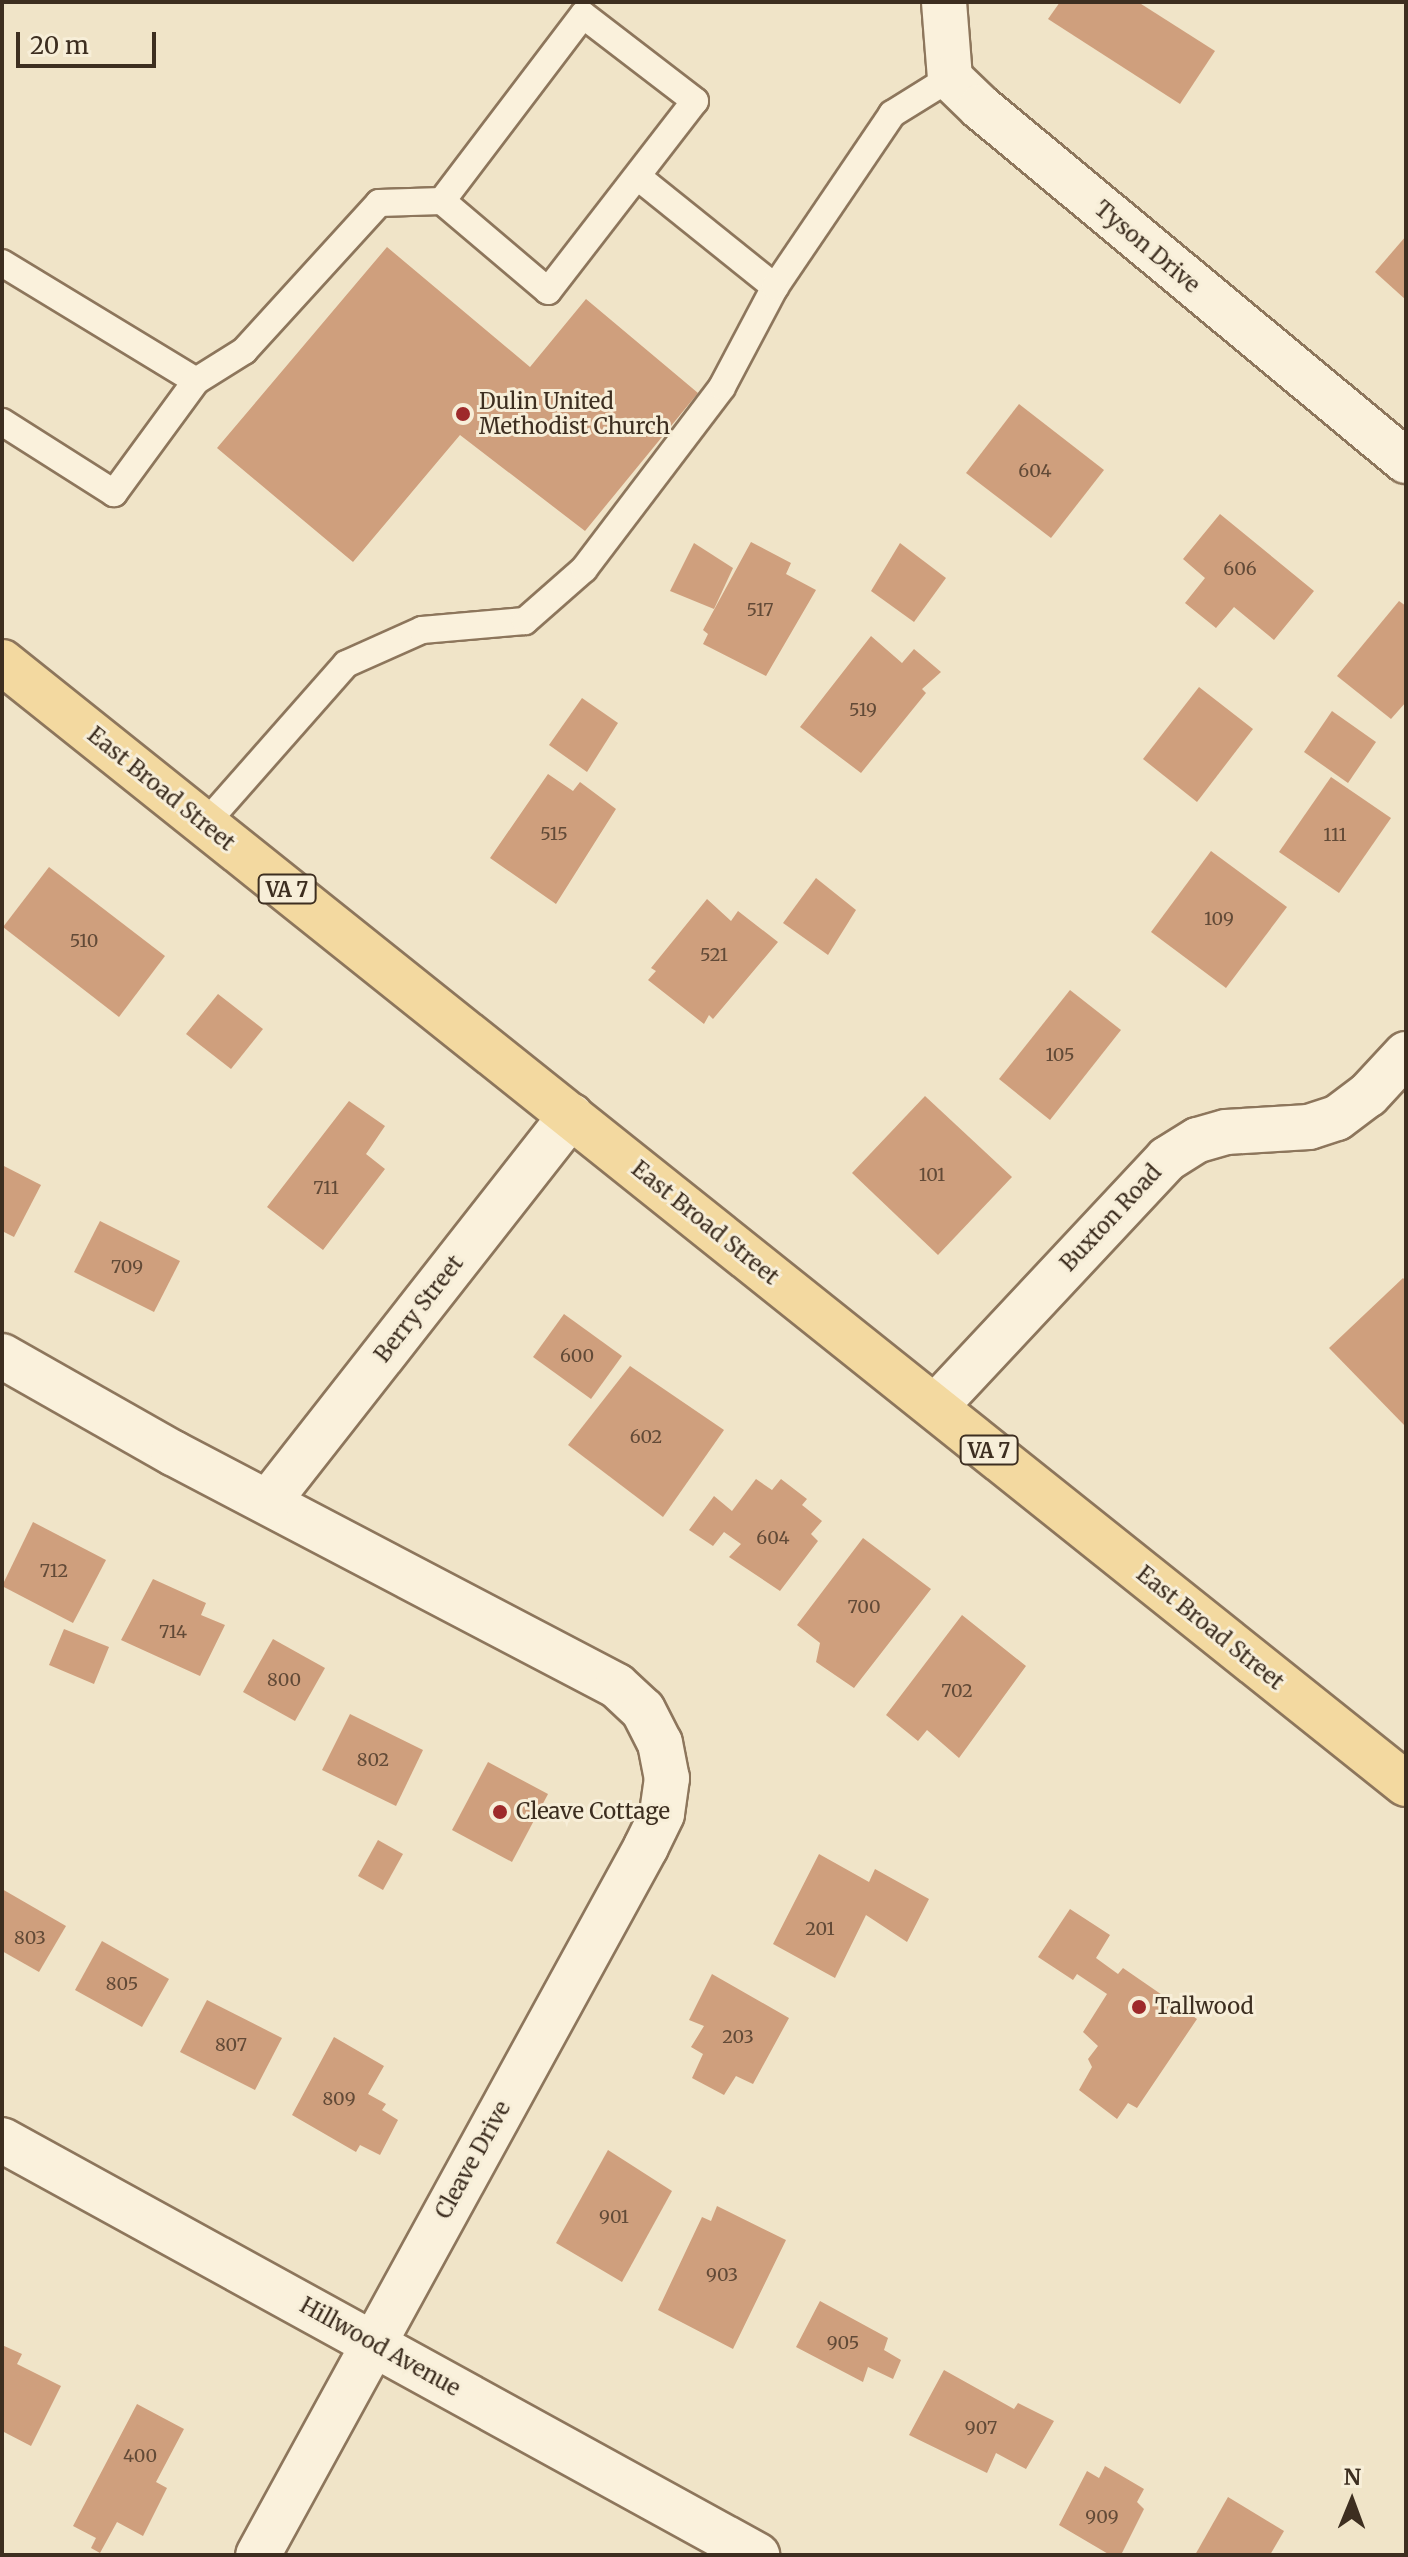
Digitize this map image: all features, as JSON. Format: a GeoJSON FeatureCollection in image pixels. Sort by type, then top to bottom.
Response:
{"type":"FeatureCollection","features":[{"type":"Feature","properties":{"kind":"main road","name":"East Broad Street"},"geometry":{"type":"LineString","coordinates":[[2,662],[1406,1784]]}},
{"type":"Feature","properties":{"kind":"street"},"geometry":{"type":"LineString","coordinates":[[944,2],[950,78]]}},
{"type":"Feature","properties":{"kind":"street","name":"Tyson Drive"},"geometry":{"type":"LineString","coordinates":[[950,78],[980,107],[1406,461]]}},
{"type":"Feature","properties":{"kind":"street","name":"Buxton Road"},"geometry":{"type":"LineString","coordinates":[[935,1407],[1167,1159],[1198,1140],[1226,1132],[1309,1127],[1337,1118],[1368,1095],[1406,1054]]}},
{"type":"Feature","properties":{"kind":"street","name":"Berry Street"},"geometry":{"type":"LineString","coordinates":[[268,1502],[571,1116]]}},
{"type":"Feature","properties":{"kind":"street"},"geometry":{"type":"LineString","coordinates":[[2,1356],[268,1502]]}},
{"type":"Feature","properties":{"kind":"street","name":"Cleave Drive"},"geometry":{"type":"LineString","coordinates":[[258,2555],[646,1847],[662,1814],[667,1778],[660,1743],[643,1710],[617,1686],[268,1502]]}},
{"type":"Feature","properties":{"kind":"street","name":"Hillwood Avenue"},"geometry":{"type":"LineString","coordinates":[[2,2140],[757,2555]]}},
{"type":"Feature","properties":{"kind":"lane"},"geometry":{"type":"LineString","coordinates":[[2,422],[114,493],[196,381],[244,351],[379,203],[442,201],[548,291],[695,101],[583,15],[442,201]]}},
{"type":"Feature","properties":{"kind":"lane"},"geometry":{"type":"LineString","coordinates":[[205,824],[346,664],[422,630],[525,621],[584,569],[722,387],[775,287],[892,114],[950,78]]}},
{"type":"Feature","properties":{"kind":"lane"},"geometry":{"type":"LineString","coordinates":[[638,177],[775,287]]}},
{"type":"Feature","properties":{"kind":"lane"},"geometry":{"type":"LineString","coordinates":[[2,263],[196,381]]}},
{"type":"Feature","properties":{"kind":"building"},"geometry":{"type":"Polygon","coordinates":[[[1060,2],[1138,2],[1215,51],[1180,104],[1048,19],[1060,2]]]}},
{"type":"Feature","properties":{"kind":"building"},"geometry":{"type":"Polygon","coordinates":[[[1406,236],[1406,300],[1375,272],[1406,236]]]}},
{"type":"Feature","properties":{"kind":"building","name":"Dulin United Methodist Church"},"geometry":{"type":"Polygon","coordinates":[[[387,247],[530,367],[586,299],[698,393],[585,531],[460,435],[353,562],[217,448],[387,247]]]}},
{"type":"Feature","properties":{"kind":"building"},"geometry":{"type":"Polygon","coordinates":[[[1019,404],[1104,470],[1051,538],[966,473],[1019,404]]]}},
{"type":"Feature","properties":{"kind":"building"},"geometry":{"type":"Polygon","coordinates":[[[1220,514],[1314,591],[1274,640],[1234,607],[1216,628],[1185,603],[1205,578],[1183,559],[1220,514]]]}},
{"type":"Feature","properties":{"kind":"building"},"geometry":{"type":"Polygon","coordinates":[[[751,542],[791,563],[786,574],[816,590],[766,676],[703,644],[708,634],[703,630],[751,542]]]}},
{"type":"Feature","properties":{"kind":"building"},"geometry":{"type":"Polygon","coordinates":[[[694,543],[733,568],[714,609],[670,591],[694,543]]]}},
{"type":"Feature","properties":{"kind":"building"},"geometry":{"type":"Polygon","coordinates":[[[900,543],[946,578],[914,622],[871,591],[900,543]]]}},
{"type":"Feature","properties":{"kind":"building"},"geometry":{"type":"Polygon","coordinates":[[[1399,601],[1406,606],[1406,702],[1391,719],[1337,676],[1399,601]]]}},
{"type":"Feature","properties":{"kind":"building"},"geometry":{"type":"Polygon","coordinates":[[[871,636],[902,663],[914,649],[941,672],[922,689],[926,693],[861,773],[800,727],[871,636]]]}},
{"type":"Feature","properties":{"kind":"building"},"geometry":{"type":"Polygon","coordinates":[[[1199,687],[1253,729],[1197,802],[1143,759],[1199,687]]]}},
{"type":"Feature","properties":{"kind":"building"},"geometry":{"type":"Polygon","coordinates":[[[582,698],[618,723],[587,772],[549,745],[582,698]]]}},
{"type":"Feature","properties":{"kind":"building"},"geometry":{"type":"Polygon","coordinates":[[[1332,711],[1376,742],[1348,783],[1304,752],[1332,711]]]}},
{"type":"Feature","properties":{"kind":"building"},"geometry":{"type":"Polygon","coordinates":[[[548,774],[573,791],[580,782],[616,809],[556,904],[490,858],[548,774]]]}},
{"type":"Feature","properties":{"kind":"building"},"geometry":{"type":"Polygon","coordinates":[[[1331,777],[1391,818],[1339,893],[1279,852],[1331,777]]]}},
{"type":"Feature","properties":{"kind":"building"},"geometry":{"type":"Polygon","coordinates":[[[1211,851],[1287,907],[1226,988],[1151,932],[1211,851]]]}},
{"type":"Feature","properties":{"kind":"building"},"geometry":{"type":"Polygon","coordinates":[[[49,867],[165,956],[119,1017],[3,927],[49,867]]]}},
{"type":"Feature","properties":{"kind":"building"},"geometry":{"type":"Polygon","coordinates":[[[816,878],[856,910],[828,955],[783,923],[816,878]]]}},
{"type":"Feature","properties":{"kind":"building"},"geometry":{"type":"Polygon","coordinates":[[[707,899],[731,921],[738,911],[778,942],[713,1019],[709,1015],[704,1024],[648,980],[656,971],[651,968],[707,899]]]}},
{"type":"Feature","properties":{"kind":"building"},"geometry":{"type":"Polygon","coordinates":[[[1070,990],[1121,1030],[1050,1120],[999,1079],[1070,990]]]}},
{"type":"Feature","properties":{"kind":"building"},"geometry":{"type":"Polygon","coordinates":[[[218,994],[263,1029],[231,1069],[186,1034],[218,994]]]}},
{"type":"Feature","properties":{"kind":"building"},"geometry":{"type":"Polygon","coordinates":[[[925,1096],[1012,1177],[938,1255],[852,1173],[925,1096]]]}},
{"type":"Feature","properties":{"kind":"building"},"geometry":{"type":"Polygon","coordinates":[[[349,1101],[385,1126],[366,1154],[385,1169],[323,1250],[267,1207],[349,1101]]]}},
{"type":"Feature","properties":{"kind":"building"},"geometry":{"type":"Polygon","coordinates":[[[2,1165],[41,1185],[14,1237],[2,1231],[2,1165]]]}},
{"type":"Feature","properties":{"kind":"building"},"geometry":{"type":"Polygon","coordinates":[[[100,1221],[180,1261],[154,1312],[74,1272],[100,1221]]]}},
{"type":"Feature","properties":{"kind":"building"},"geometry":{"type":"Polygon","coordinates":[[[1403,1278],[1406,1281],[1406,1427],[1329,1348],[1403,1278]]]}},
{"type":"Feature","properties":{"kind":"building"},"geometry":{"type":"Polygon","coordinates":[[[564,1314],[622,1356],[591,1399],[533,1357],[564,1314]]]}},
{"type":"Feature","properties":{"kind":"building"},"geometry":{"type":"Polygon","coordinates":[[[630,1366],[724,1430],[663,1517],[568,1445],[630,1366]]]}},
{"type":"Feature","properties":{"kind":"building"},"geometry":{"type":"Polygon","coordinates":[[[756,1479],[772,1490],[781,1479],[807,1499],[802,1505],[822,1521],[811,1534],[818,1541],[780,1591],[729,1557],[741,1544],[724,1532],[713,1546],[689,1530],[714,1496],[732,1511],[756,1479]]]}},
{"type":"Feature","properties":{"kind":"building"},"geometry":{"type":"Polygon","coordinates":[[[33,1522],[106,1560],[73,1623],[2,1586],[33,1522]]]}},
{"type":"Feature","properties":{"kind":"building"},"geometry":{"type":"Polygon","coordinates":[[[863,1538],[931,1589],[854,1688],[816,1662],[820,1643],[797,1625],[863,1538]]]}},
{"type":"Feature","properties":{"kind":"building"},"geometry":{"type":"Polygon","coordinates":[[[153,1579],[206,1603],[201,1615],[225,1625],[200,1676],[121,1640],[153,1579]]]}},
{"type":"Feature","properties":{"kind":"building"},"geometry":{"type":"Polygon","coordinates":[[[962,1615],[1026,1666],[959,1758],[927,1730],[918,1741],[886,1715],[962,1615]]]}},
{"type":"Feature","properties":{"kind":"building"},"geometry":{"type":"Polygon","coordinates":[[[64,1629],[109,1647],[94,1684],[49,1665],[64,1629]]]}},
{"type":"Feature","properties":{"kind":"building"},"geometry":{"type":"Polygon","coordinates":[[[273,1639],[325,1668],[295,1721],[243,1692],[273,1639]]]}},
{"type":"Feature","properties":{"kind":"building"},"geometry":{"type":"Polygon","coordinates":[[[350,1714],[423,1750],[396,1806],[322,1770],[350,1714]]]}},
{"type":"Feature","properties":{"kind":"building","name":"Cleave Cottage"},"geometry":{"type":"Polygon","coordinates":[[[488,1762],[548,1794],[512,1862],[452,1830],[488,1762]]]}},
{"type":"Feature","properties":{"kind":"building"},"geometry":{"type":"Polygon","coordinates":[[[378,1840],[403,1854],[383,1890],[358,1876],[378,1840]]]}},
{"type":"Feature","properties":{"kind":"building"},"geometry":{"type":"Polygon","coordinates":[[[819,1854],[869,1882],[875,1869],[929,1899],[907,1942],[866,1915],[835,1978],[773,1944],[819,1854]]]}},
{"type":"Feature","properties":{"kind":"building"},"geometry":{"type":"Polygon","coordinates":[[[2,1889],[66,1926],[39,1972],[2,1951],[2,1889]]]}},
{"type":"Feature","properties":{"kind":"building","name":"Tallwood"},"geometry":{"type":"Polygon","coordinates":[[[1070,1909],[1110,1935],[1096,1958],[1118,1974],[1123,1968],[1197,2019],[1137,2108],[1128,2103],[1117,2119],[1079,2090],[1092,2067],[1088,2059],[1098,2046],[1083,2032],[1107,1994],[1077,1974],[1073,1980],[1038,1957],[1070,1909]]]}},
{"type":"Feature","properties":{"kind":"building"},"geometry":{"type":"Polygon","coordinates":[[[102,1941],[169,1979],[142,2027],[75,1990],[102,1941]]]}},
{"type":"Feature","properties":{"kind":"building"},"geometry":{"type":"Polygon","coordinates":[[[712,1974],[789,2018],[753,2084],[736,2076],[724,2095],[692,2078],[703,2054],[691,2047],[704,2026],[689,2020],[712,1974]]]}},
{"type":"Feature","properties":{"kind":"building"},"geometry":{"type":"Polygon","coordinates":[[[207,2000],[282,2038],[255,2090],[180,2052],[207,2000]]]}},
{"type":"Feature","properties":{"kind":"building"},"geometry":{"type":"Polygon","coordinates":[[[334,2037],[384,2066],[368,2094],[386,2104],[382,2110],[398,2120],[380,2155],[360,2145],[356,2152],[292,2115],[334,2037]]]}},
{"type":"Feature","properties":{"kind":"building"},"geometry":{"type":"Polygon","coordinates":[[[608,2150],[672,2191],[622,2282],[556,2243],[608,2150]]]}},
{"type":"Feature","properties":{"kind":"building"},"geometry":{"type":"Polygon","coordinates":[[[717,2206],[786,2240],[733,2349],[658,2310],[702,2217],[711,2221],[717,2206]]]}},
{"type":"Feature","properties":{"kind":"building"},"geometry":{"type":"Polygon","coordinates":[[[820,2301],[888,2338],[884,2350],[901,2360],[893,2379],[868,2367],[863,2382],[796,2347],[820,2301]]]}},
{"type":"Feature","properties":{"kind":"building"},"geometry":{"type":"Polygon","coordinates":[[[2,2345],[22,2354],[17,2364],[61,2386],[31,2446],[2,2431],[2,2345]]]}},
{"type":"Feature","properties":{"kind":"building"},"geometry":{"type":"Polygon","coordinates":[[[944,2370],[1014,2409],[1018,2403],[1054,2421],[1026,2469],[996,2453],[987,2473],[909,2435],[944,2370]]]}},
{"type":"Feature","properties":{"kind":"building"},"geometry":{"type":"Polygon","coordinates":[[[137,2404],[184,2429],[156,2482],[167,2488],[143,2536],[117,2522],[100,2553],[91,2548],[96,2538],[73,2526],[137,2404]]]}},
{"type":"Feature","properties":{"kind":"building"},"geometry":{"type":"Polygon","coordinates":[[[1105,2466],[1144,2489],[1137,2502],[1144,2509],[1121,2555],[1110,2555],[1059,2525],[1087,2471],[1099,2478],[1105,2466]]]}},
{"type":"Feature","properties":{"kind":"building"},"geometry":{"type":"Polygon","coordinates":[[[1228,2497],[1284,2531],[1270,2555],[1195,2555],[1228,2497]]]}},
{"type":"Feature","properties":{"kind":"place","name":"Dulin United Methodist Church"},"geometry":{"type":"Point","coordinates":[463,414]}},
{"type":"Feature","properties":{"kind":"place","name":"Cleave Cottage"},"geometry":{"type":"Point","coordinates":[500,1812]}},
{"type":"Feature","properties":{"kind":"place","name":"Tallwood"},"geometry":{"type":"Point","coordinates":[1139,2007]}}]}
